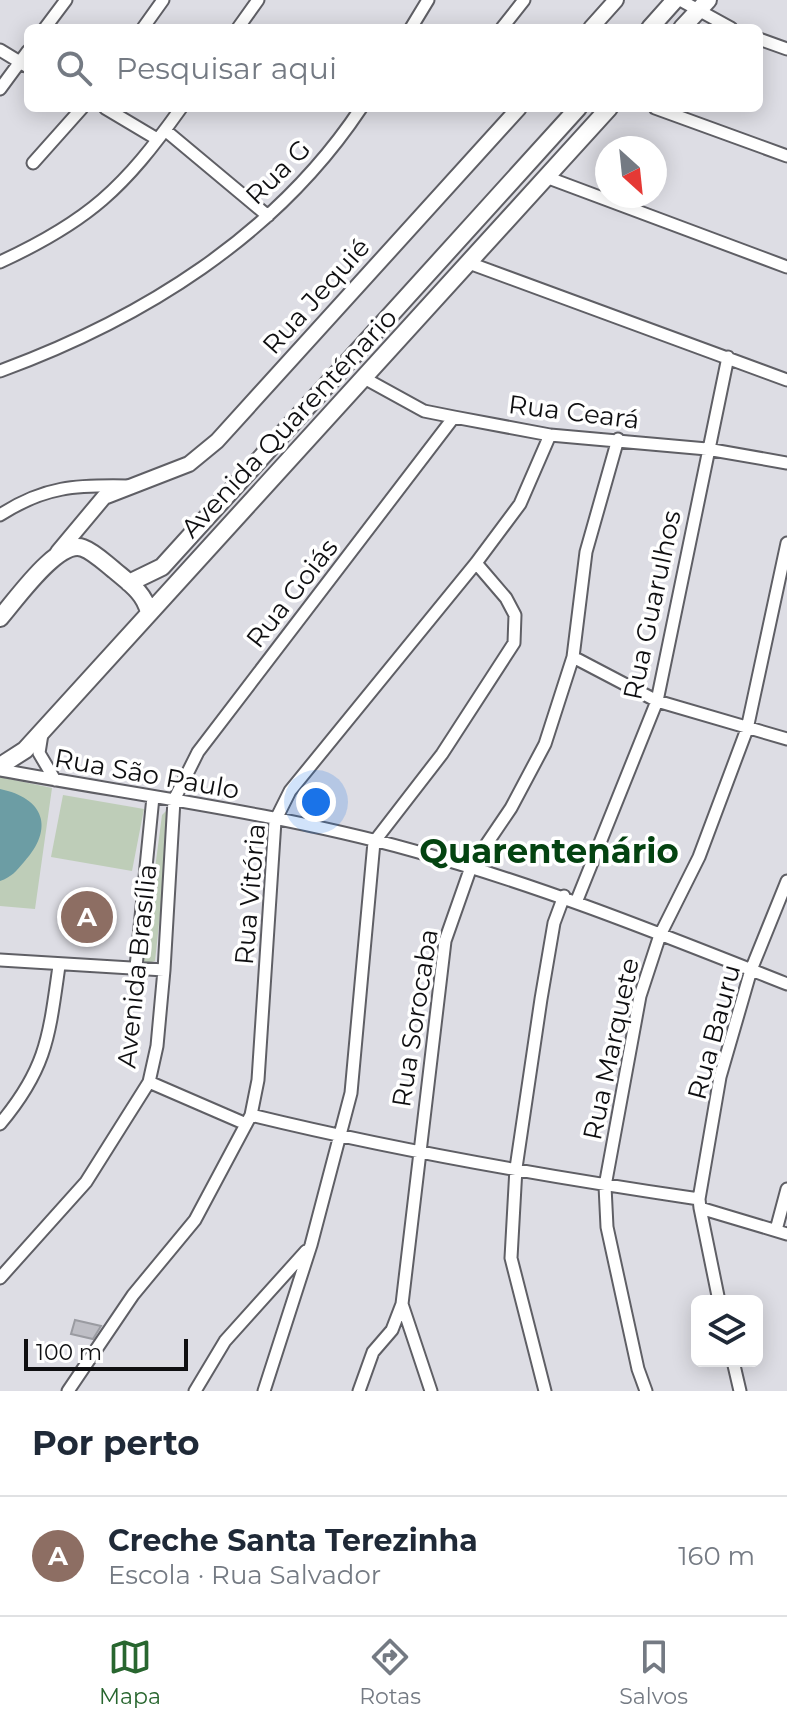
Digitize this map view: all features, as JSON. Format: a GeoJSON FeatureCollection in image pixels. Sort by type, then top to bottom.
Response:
{"type":"FeatureCollection","features":[{"type":"Feature","properties":{"kind":"main road"},"geometry":{"type":"LineString","coordinates":[[654,24],[678,0]]}},
{"type":"Feature","properties":{"kind":"main road"},"geometry":{"type":"LineString","coordinates":[[686,24],[703,5]]}},
{"type":"Feature","properties":{"kind":"main road"},"geometry":{"type":"LineString","coordinates":[[129,583],[162,567],[574,112]]}},
{"type":"Feature","properties":{"kind":"main road","name":"Avenida Quarenténario"},"geometry":{"type":"LineString","coordinates":[[0,768],[25,750],[605,112]]}},
{"type":"Feature","properties":{"kind":"main road"},"geometry":{"type":"LineString","coordinates":[[0,618],[58,552],[82,548],[129,583],[145,601],[149,613]]}},
{"type":"Feature","properties":{"kind":"street"},"geometry":{"type":"LineString","coordinates":[[48,24],[66,0]]}},
{"type":"Feature","properties":{"kind":"street"},"geometry":{"type":"LineString","coordinates":[[146,24],[163,0]]}},
{"type":"Feature","properties":{"kind":"street"},"geometry":{"type":"LineString","coordinates":[[241,24],[258,0]]}},
{"type":"Feature","properties":{"kind":"street"},"geometry":{"type":"LineString","coordinates":[[413,24],[428,0]]}},
{"type":"Feature","properties":{"kind":"street"},"geometry":{"type":"LineString","coordinates":[[505,24],[524,0]]}},
{"type":"Feature","properties":{"kind":"street"},"geometry":{"type":"LineString","coordinates":[[595,24],[616,0]]}},
{"type":"Feature","properties":{"kind":"street"},"geometry":{"type":"LineString","coordinates":[[678,0],[703,5],[726,24]]}},
{"type":"Feature","properties":{"kind":"street"},"geometry":{"type":"LineString","coordinates":[[763,40],[787,49]]}},
{"type":"Feature","properties":{"kind":"street"},"geometry":{"type":"LineString","coordinates":[[0,50],[24,64],[0,89]]}},
{"type":"Feature","properties":{"kind":"street"},"geometry":{"type":"LineString","coordinates":[[33,163],[78,112]]}},
{"type":"Feature","properties":{"kind":"street"},"geometry":{"type":"LineString","coordinates":[[113,112],[161,135],[268,216]]}},
{"type":"Feature","properties":{"kind":"street"},"geometry":{"type":"LineString","coordinates":[[0,262],[45,241],[90,213],[112,194],[178,112]]}},
{"type":"Feature","properties":{"kind":"street","name":"Rua G"},"geometry":{"type":"LineString","coordinates":[[0,371],[51,353],[177,287],[218,259],[268,216],[337,143],[358,112]]}},
{"type":"Feature","properties":{"kind":"street","name":"Rua Jequié"},"geometry":{"type":"LineString","coordinates":[[58,552],[93,506],[128,486],[189,464],[217,441],[515,112]]}},
{"type":"Feature","properties":{"kind":"street"},"geometry":{"type":"LineString","coordinates":[[666,112],[787,156]]}},
{"type":"Feature","properties":{"kind":"street"},"geometry":{"type":"LineString","coordinates":[[546,177],[787,267]]}},
{"type":"Feature","properties":{"kind":"street"},"geometry":{"type":"LineString","coordinates":[[469,263],[787,380]]}},
{"type":"Feature","properties":{"kind":"street","name":"Rua Guarulhos"},"geometry":{"type":"LineString","coordinates":[[577,900],[657,701],[728,357]]}},
{"type":"Feature","properties":{"kind":"street","name":"Rua Ceará"},"geometry":{"type":"LineString","coordinates":[[364,378],[424,411],[550,435],[707,449],[787,463]]}},
{"type":"Feature","properties":{"kind":"street","name":"Rua Goiás"},"geometry":{"type":"LineString","coordinates":[[174,800],[209,736],[454,417]]}},
{"type":"Feature","properties":{"kind":"street","name":"Rua Vitória"},"geometry":{"type":"LineString","coordinates":[[68,1391],[133,1295],[195,1220],[248,1119],[258,1080],[275,821],[290,791],[476,563],[520,504],[550,435]]}},
{"type":"Feature","properties":{"kind":"street","name":"Rua Sorocaba"},"geometry":{"type":"LineString","coordinates":[[431,1391],[402,1304],[445,941],[471,867],[511,808],[545,744],[573,657],[586,552],[618,439]]}},
{"type":"Feature","properties":{"kind":"street"},"geometry":{"type":"LineString","coordinates":[[0,515],[52,489],[73,485],[128,486]]}},
{"type":"Feature","properties":{"kind":"street","name":"Rua Marquete"},"geometry":{"type":"LineString","coordinates":[[646,1391],[638,1369],[607,1227],[605,1186],[640,996],[660,935],[699,857],[747,729],[787,543]]}},
{"type":"Feature","properties":{"kind":"street"},"geometry":{"type":"LineString","coordinates":[[374,842],[442,754],[514,643],[515,615],[506,598],[476,563]]}},
{"type":"Feature","properties":{"kind":"street"},"geometry":{"type":"LineString","coordinates":[[573,657],[657,701],[787,739]]}},
{"type":"Feature","properties":{"kind":"street"},"geometry":{"type":"LineString","coordinates":[[44,727],[39,753],[55,780]]}},
{"type":"Feature","properties":{"kind":"street","name":"Rua São Paulo"},"geometry":{"type":"LineString","coordinates":[[0,768],[275,821],[471,867],[577,900],[787,984]]}},
{"type":"Feature","properties":{"kind":"street","name":"Avenida Brasília"},"geometry":{"type":"LineString","coordinates":[[136,967],[153,797]]}},
{"type":"Feature","properties":{"kind":"street","name":"Avenida Brasília"},"geometry":{"type":"LineString","coordinates":[[0,1278],[86,1182],[149,1082],[157,1046],[164,970],[174,800]]}},
{"type":"Feature","properties":{"kind":"street","name":"Rua Sorocaba"},"geometry":{"type":"LineString","coordinates":[[264,1391],[311,1245],[351,1093],[374,842]]}},
{"type":"Feature","properties":{"kind":"street","name":"Rua Bauru"},"geometry":{"type":"LineString","coordinates":[[718,1295],[700,1204],[720,1077],[751,970],[787,881]]}},
{"type":"Feature","properties":{"kind":"street"},"geometry":{"type":"LineString","coordinates":[[545,1391],[511,1258],[516,1168],[551,938],[564,896]]}},
{"type":"Feature","properties":{"kind":"street"},"geometry":{"type":"LineString","coordinates":[[0,960],[164,970]]}},
{"type":"Feature","properties":{"kind":"street"},"geometry":{"type":"LineString","coordinates":[[0,1124],[28,1090],[39,1069],[47,1044],[59,966]]}},
{"type":"Feature","properties":{"kind":"street"},"geometry":{"type":"LineString","coordinates":[[149,1082],[248,1119],[700,1204],[781,1232],[787,1189]]}},
{"type":"Feature","properties":{"kind":"street"},"geometry":{"type":"LineString","coordinates":[[195,1391],[225,1341],[311,1245]]}},
{"type":"Feature","properties":{"kind":"street"},"geometry":{"type":"LineString","coordinates":[[359,1391],[373,1352],[392,1330],[402,1304]]}},
{"type":"Feature","properties":{"kind":"street"},"geometry":{"type":"LineString","coordinates":[[734,1367],[740,1391]]}},
{"type":"Feature","properties":{"kind":"green space"},"geometry":{"type":"Polygon","coordinates":[[[0,777],[52,788],[35,909],[0,906],[0,777]]]}},
{"type":"Feature","properties":{"kind":"green space"},"geometry":{"type":"Polygon","coordinates":[[[63,795],[144,809],[132,871],[51,857],[63,795]]]}},
{"type":"Feature","properties":{"kind":"green space"},"geometry":{"type":"Polygon","coordinates":[[[167,810],[171,813],[155,961],[146,964],[143,960],[162,815],[167,810]]]}},
{"type":"Feature","properties":{"kind":"water"},"geometry":{"type":"Polygon","coordinates":[[[0,789],[27,799],[40,816],[42,826],[34,849],[14,873],[0,881],[0,789]]]}},
{"type":"Feature","properties":{"kind":"building"},"geometry":{"type":"Polygon","coordinates":[[[75,1320],[101,1326],[93,1339],[71,1334],[75,1320]]]}},
{"type":"Feature","properties":{"kind":"place","name":"Creche Santa Terezinha"},"geometry":{"type":"Point","coordinates":[87,917]}},
{"type":"Feature","properties":{"kind":"district","name":"Quarentenário"},"geometry":{"type":"Point","coordinates":[549,851]}}]}
